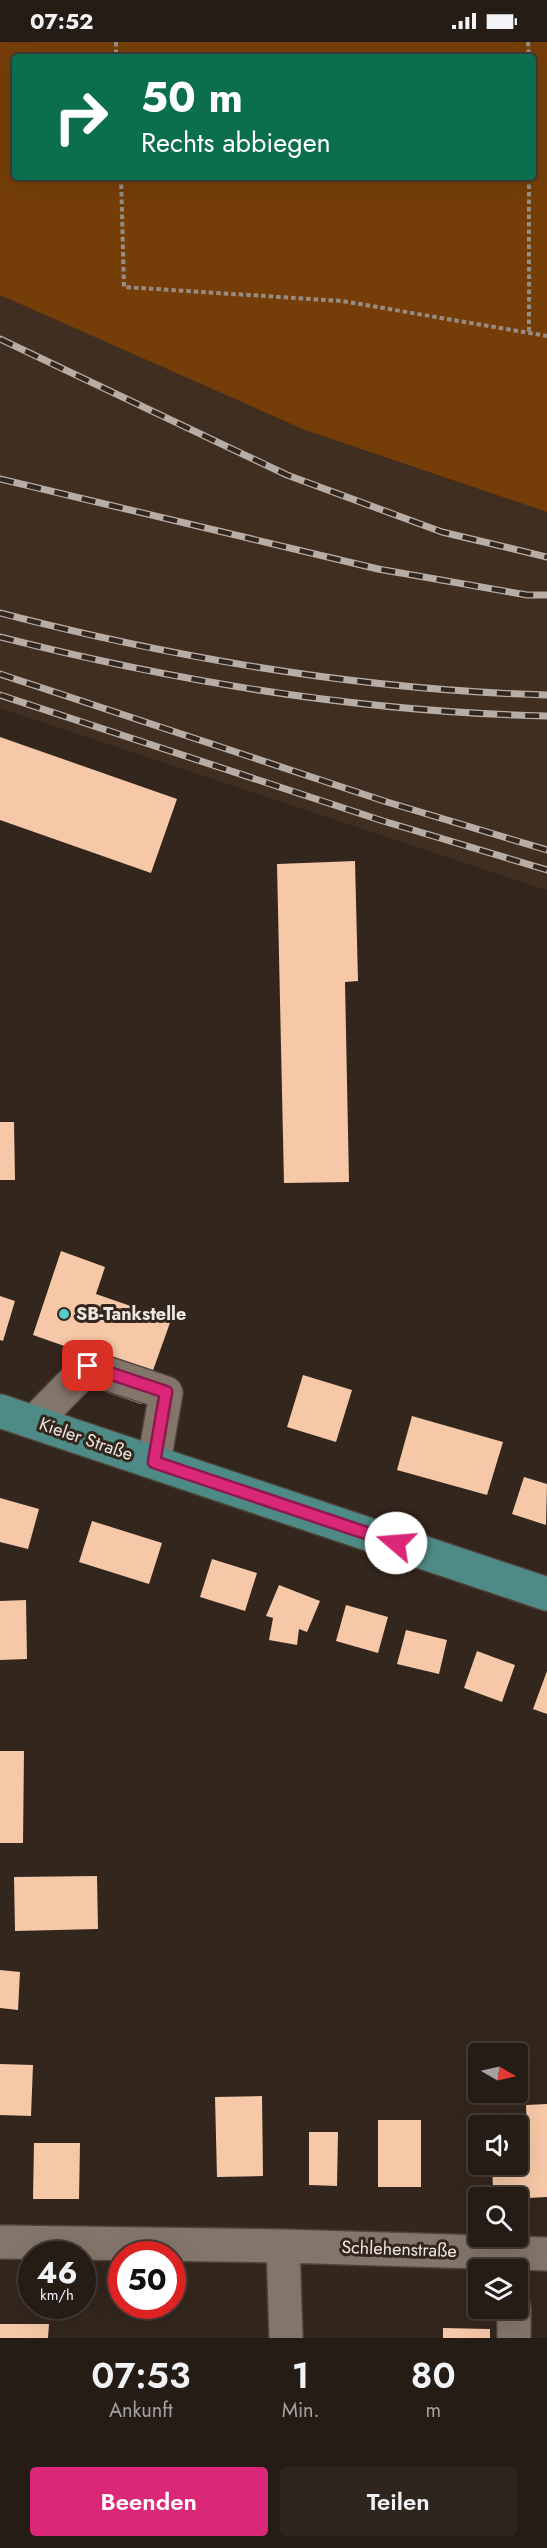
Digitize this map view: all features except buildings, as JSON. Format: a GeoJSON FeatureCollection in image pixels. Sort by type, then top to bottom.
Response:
{"type":"FeatureCollection","features":[{"type":"Feature","properties":{"kind":"main road","name":"Kieler Straße"},"geometry":{"type":"LineString","coordinates":[[0,1411],[547,1594]]}},
{"type":"Feature","properties":{"kind":"street"},"geometry":{"type":"LineString","coordinates":[[34,1422],[88,1366],[166,1392],[154,1462]]}},
{"type":"Feature","properties":{"kind":"street","name":"Schlehenstraße"},"geometry":{"type":"LineString","coordinates":[[0,2242],[283,2246],[484,2259]]}},
{"type":"Feature","properties":{"kind":"street"},"geometry":{"type":"LineString","coordinates":[[283,2246],[286,2338]]}},
{"type":"Feature","properties":{"kind":"street","name":"Schlehenstraße"},"geometry":{"type":"LineString","coordinates":[[524,2259],[547,2254]]}},
{"type":"Feature","properties":{"kind":"street"},"geometry":{"type":"LineString","coordinates":[[514,2319],[514,2338]]}},
{"type":"Feature","properties":{"kind":"path"},"geometry":{"type":"LineString","coordinates":[[121,180],[124,287],[342,301],[547,336]]}},
{"type":"Feature","properties":{"kind":"path"},"geometry":{"type":"LineString","coordinates":[[529,180],[530,332]]}},
{"type":"Feature","properties":{"kind":"shaded area"},"geometry":{"type":"Polygon","coordinates":[[[0,42],[547,42],[547,512],[305,430],[0,295],[0,42]]]}},
{"type":"Feature","properties":{"kind":"shaded area"},"geometry":{"type":"Polygon","coordinates":[[[0,295],[305,430],[547,512],[547,890],[0,708],[0,295]]]}},
{"type":"Feature","properties":{"kind":"railway"},"geometry":{"type":"LineString","coordinates":[[0,339],[287,475],[442,532],[547,557]]}},
{"type":"Feature","properties":{"kind":"railway"},"geometry":{"type":"LineString","coordinates":[[0,479],[378,569],[527,595],[547,595]]}},
{"type":"Feature","properties":{"kind":"railway"},"geometry":{"type":"LineString","coordinates":[[0,613],[135,645],[271,669],[409,687],[547,695]]}},
{"type":"Feature","properties":{"kind":"railway"},"geometry":{"type":"LineString","coordinates":[[0,637],[134,668],[271,692],[409,708],[547,716]]}},
{"type":"Feature","properties":{"kind":"railway"},"geometry":{"type":"LineString","coordinates":[[0,674],[387,802],[547,850]]}},
{"type":"Feature","properties":{"kind":"railway"},"geometry":{"type":"LineString","coordinates":[[0,695],[383,821],[547,870]]}},
{"type":"Feature","properties":{"kind":"place","name":"SB-Tankstelle"},"geometry":{"type":"Point","coordinates":[64,1314]}},
{"type":"Feature","properties":{"kind":"route"},"geometry":{"type":"LineString","coordinates":[[88,1366],[166,1392],[154,1462],[396,1543]]}}]}
